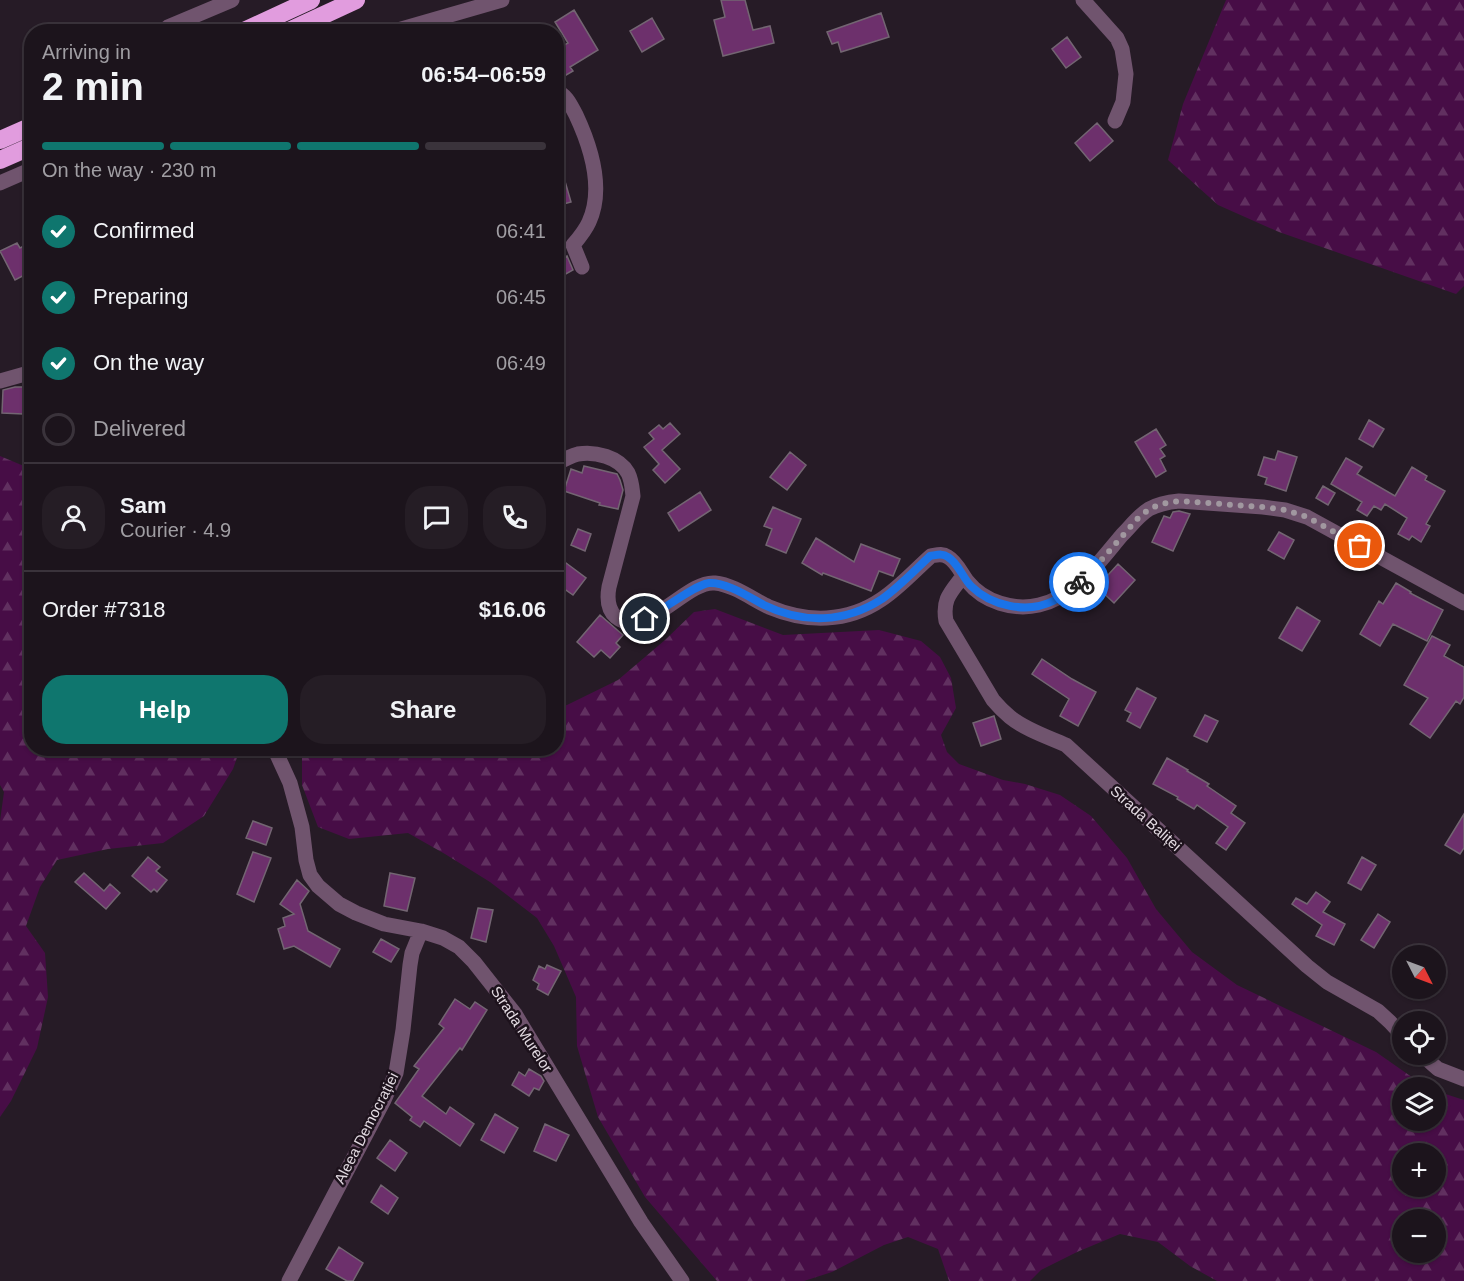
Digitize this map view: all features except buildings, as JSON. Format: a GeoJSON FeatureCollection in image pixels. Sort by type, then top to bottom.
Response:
{"type":"FeatureCollection","features":[{"type":"Feature","properties":{"kind":"highway"},"geometry":{"type":"LineString","coordinates":[[259,24],[311,0]]}},
{"type":"Feature","properties":{"kind":"highway"},"geometry":{"type":"LineString","coordinates":[[304,24],[356,0]]}},
{"type":"Feature","properties":{"kind":"highway"},"geometry":{"type":"LineString","coordinates":[[0,140],[24,130]]}},
{"type":"Feature","properties":{"kind":"highway"},"geometry":{"type":"LineString","coordinates":[[0,160],[24,150]]}},
{"type":"Feature","properties":{"kind":"street"},"geometry":{"type":"LineString","coordinates":[[175,24],[232,0]]}},
{"type":"Feature","properties":{"kind":"street"},"geometry":{"type":"LineString","coordinates":[[430,24],[502,0]]}},
{"type":"Feature","properties":{"kind":"street"},"geometry":{"type":"LineString","coordinates":[[1083,0],[1117,38],[1122,49],[1126,74],[1123,102],[1114,121]]}},
{"type":"Feature","properties":{"kind":"street"},"geometry":{"type":"LineString","coordinates":[[564,95],[583,130],[596,173],[595,198],[590,220],[573,245],[582,267]]}},
{"type":"Feature","properties":{"kind":"street"},"geometry":{"type":"LineString","coordinates":[[0,183],[24,172]]}},
{"type":"Feature","properties":{"kind":"street"},"geometry":{"type":"LineString","coordinates":[[0,381],[24,374]]}},
{"type":"Feature","properties":{"kind":"street"},"geometry":{"type":"LineString","coordinates":[[564,459],[577,454],[593,453],[621,464],[632,482],[633,496],[608,598],[614,615],[628,622],[655,615],[700,586],[715,583],[788,614],[805,618],[845,616],[867,608],[884,598],[930,556],[940,554],[952,560],[975,590],[992,601],[1014,607],[1036,606],[1052,602],[1072,589],[1091,572],[1139,517],[1151,508],[1179,501],[1263,507],[1285,510],[1307,517],[1464,603]]}},
{"type":"Feature","properties":{"kind":"street","name":"Strada Baliței"},"geometry":{"type":"LineString","coordinates":[[963,576],[945,602],[946,621],[1001,710],[1022,725],[1066,745],[1307,966],[1327,982],[1378,1011],[1392,1025]]}},
{"type":"Feature","properties":{"kind":"street","name":"Strada Murelor"},"geometry":{"type":"LineString","coordinates":[[278,756],[291,783],[302,827],[310,875],[318,886],[339,904],[356,914],[384,924],[443,938],[459,947],[494,986],[515,1014],[641,1221],[682,1281]]}},
{"type":"Feature","properties":{"kind":"street","name":"Aleea Democrației"},"geometry":{"type":"LineString","coordinates":[[288,1281],[396,1073],[412,953],[421,931]]}},
{"type":"Feature","properties":{"kind":"street"},"geometry":{"type":"LineString","coordinates":[[1433,1065],[1464,1079]]}},
{"type":"Feature","properties":{"kind":"green space"},"geometry":{"type":"Polygon","coordinates":[[[1226,0],[1464,0],[1464,286],[1456,294],[1279,232],[1218,205],[1168,160],[1183,104],[1226,0]]]}},
{"type":"Feature","properties":{"kind":"green space"},"geometry":{"type":"Polygon","coordinates":[[[0,456],[24,466],[24,756],[238,756],[233,769],[204,816],[163,843],[108,849],[57,860],[40,887],[26,926],[45,953],[48,997],[37,1048],[11,1101],[0,1117],[0,821],[4,792],[0,785],[0,456]]]}},
{"type":"Feature","properties":{"kind":"green space"},"geometry":{"type":"Polygon","coordinates":[[[715,609],[783,635],[879,630],[921,641],[940,657],[951,678],[956,708],[941,735],[947,752],[959,764],[1003,780],[1060,795],[1091,816],[1127,858],[1156,909],[1192,952],[1237,985],[1376,1052],[1412,1077],[1392,1077],[1392,1131],[1446,1131],[1446,1094],[1464,1100],[1464,1281],[1217,1281],[1190,1266],[1158,1242],[1120,1234],[1041,1270],[1030,1281],[949,1281],[938,1249],[908,1237],[884,1245],[832,1272],[804,1281],[717,1281],[645,1197],[598,1117],[577,1046],[576,997],[554,946],[537,918],[490,882],[408,833],[349,839],[318,827],[302,785],[302,756],[564,756],[564,706],[618,680],[694,612],[715,609]]]}},
{"type":"Feature","properties":{"kind":"way so far"},"geometry":{"type":"LineString","coordinates":[[1079,582],[1091,572],[1139,517],[1151,508],[1179,501],[1285,510],[1307,517],[1360,546]]}},
{"type":"Feature","properties":{"kind":"route"},"geometry":{"type":"LineString","coordinates":[[645,619],[700,586],[715,583],[788,614],[805,618],[845,616],[867,608],[884,598],[930,556],[940,554],[952,560],[970,585],[981,594],[992,601],[1014,607],[1036,606],[1052,602],[1079,582]]}}]}
